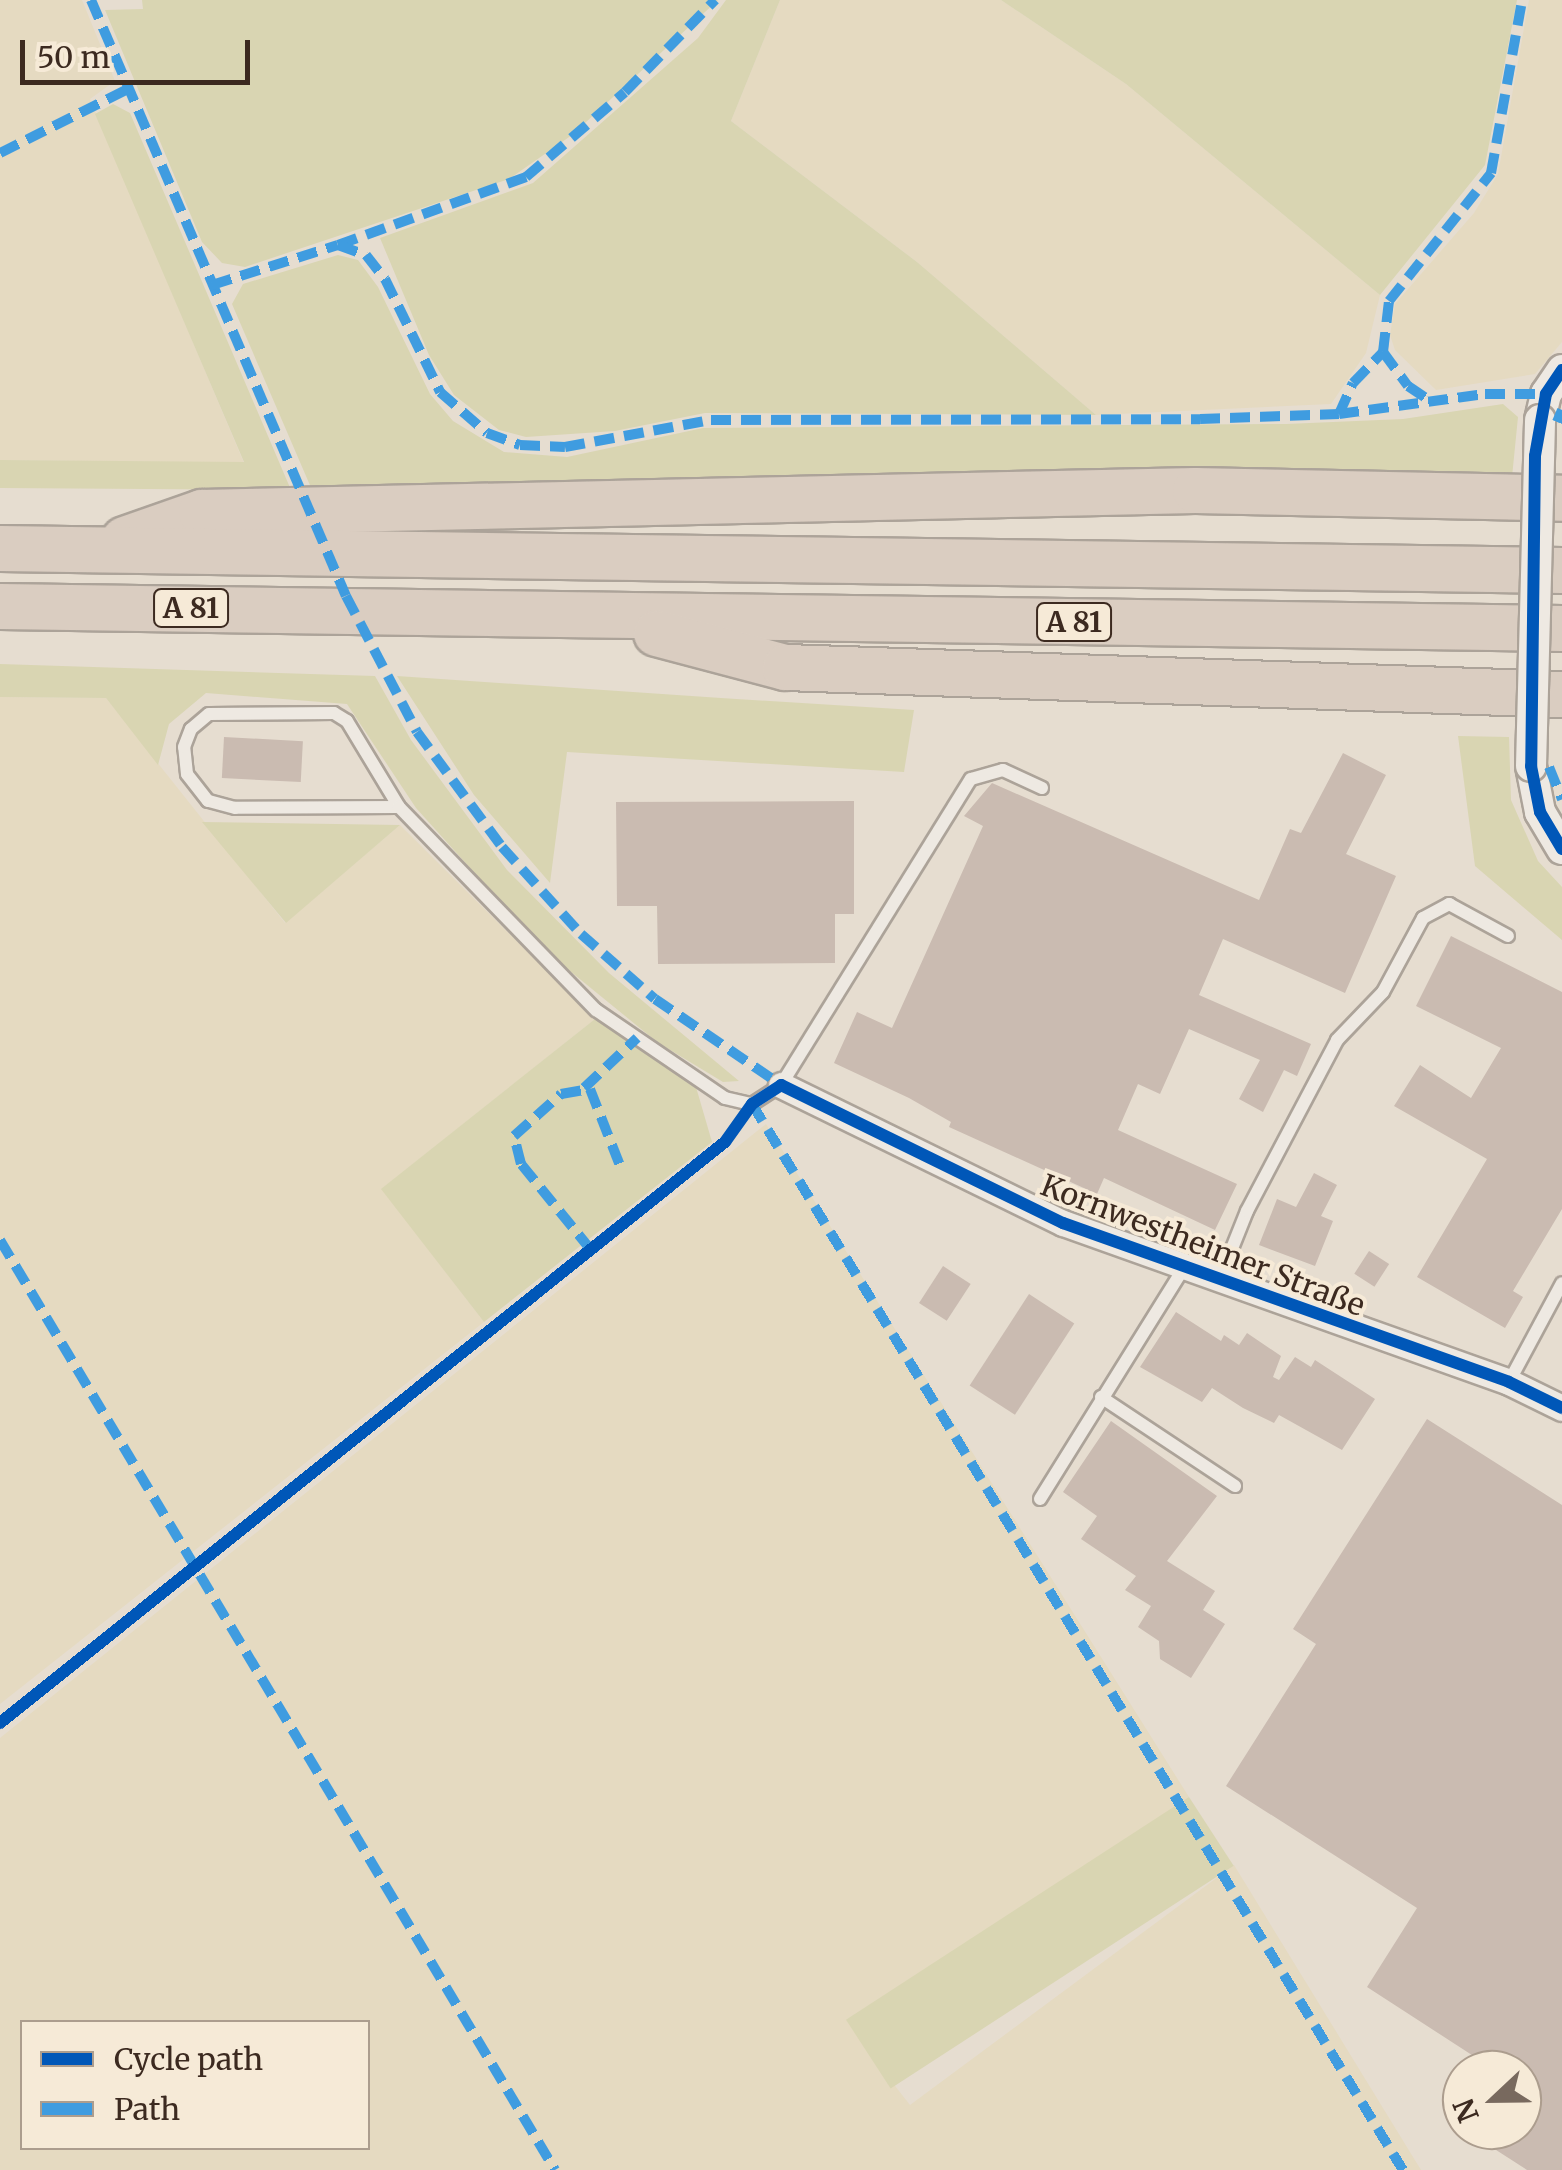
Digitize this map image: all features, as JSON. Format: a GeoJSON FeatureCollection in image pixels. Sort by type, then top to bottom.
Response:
{"type":"FeatureCollection","features":[{"type":"Feature","properties":{"kind":"highway"},"geometry":{"type":"LineString","coordinates":[[93,550],[202,512],[252,510],[1196,490],[1562,498]]}},
{"type":"Feature","properties":{"kind":"highway","name":"A 81"},"geometry":{"type":"LineString","coordinates":[[0,548],[1562,570]]}},
{"type":"Feature","properties":{"kind":"highway","name":"A 81"},"geometry":{"type":"LineString","coordinates":[[0,606],[1562,628]]}},
{"type":"Feature","properties":{"kind":"highway"},"geometry":{"type":"LineString","coordinates":[[586,614],[785,667],[1301,690],[1558,695]]}},
{"type":"Feature","properties":{"kind":"street"},"geometry":{"type":"LineString","coordinates":[[1562,370],[1546,394],[1540,420],[1531,766],[1540,812],[1562,849]]}},
{"type":"Feature","properties":{"kind":"street","name":"Kornwestheimer Straße"},"geometry":{"type":"LineString","coordinates":[[780,1085],[1063,1223],[1218,1283],[1509,1382],[1562,1408]]}},
{"type":"Feature","properties":{"kind":"lane"},"geometry":{"type":"LineString","coordinates":[[400,808],[236,808],[208,801],[186,774],[184,746],[191,729],[209,714],[334,713],[347,721],[400,808],[596,1010],[725,1098],[752,1104],[780,1085],[971,779],[1003,770],[1042,788]]}},
{"type":"Feature","properties":{"kind":"lane","name":"Kornwestheimer Straße"},"geometry":{"type":"LineString","coordinates":[[1218,1283],[1247,1211],[1337,1040],[1383,992],[1423,918],[1449,904],[1508,936]]}},
{"type":"Feature","properties":{"kind":"lane"},"geometry":{"type":"LineString","coordinates":[[1040,1499],[1182,1270]]}},
{"type":"Feature","properties":{"kind":"lane"},"geometry":{"type":"LineString","coordinates":[[1509,1382],[1562,1284]]}},
{"type":"Feature","properties":{"kind":"lane"},"geometry":{"type":"LineString","coordinates":[[1102,1397],[1235,1486]]}},
{"type":"Feature","properties":{"kind":"shaded area"},"geometry":{"type":"Polygon","coordinates":[[[0,0],[82,0],[115,81],[90,99],[244,463],[0,460],[0,0]]]}},
{"type":"Feature","properties":{"kind":"shaded area"},"geometry":{"type":"Polygon","coordinates":[[[142,0],[718,0],[572,135],[509,179],[245,267],[222,263],[202,242],[105,10],[143,9],[142,0]]]}},
{"type":"Feature","properties":{"kind":"shaded area"},"geometry":{"type":"Polygon","coordinates":[[[726,0],[780,0],[731,121],[917,262],[1096,415],[705,413],[615,431],[526,437],[499,430],[454,395],[429,355],[380,238],[533,183],[698,38],[726,0]]]}},
{"type":"Feature","properties":{"kind":"shaded area"},"geometry":{"type":"Polygon","coordinates":[[[780,0],[1001,0],[1126,84],[1380,295],[1366,353],[1331,404],[1096,415],[917,262],[731,121],[780,0]]]}},
{"type":"Feature","properties":{"kind":"shaded area"},"geometry":{"type":"Polygon","coordinates":[[[1001,0],[1517,0],[1485,165],[1380,295],[1126,84],[1001,0]]]}},
{"type":"Feature","properties":{"kind":"shaded area"},"geometry":{"type":"Polygon","coordinates":[[[1529,0],[1562,0],[1562,342],[1535,374],[1436,390],[1395,350],[1390,335],[1395,304],[1474,213],[1498,174],[1529,0]]]}},
{"type":"Feature","properties":{"kind":"shaded area"},"geometry":{"type":"Polygon","coordinates":[[[113,104],[130,113],[291,490],[0,488],[0,460],[244,462],[95,114],[113,104]]]}},
{"type":"Feature","properties":{"kind":"shaded area"},"geometry":{"type":"Polygon","coordinates":[[[338,255],[358,260],[378,287],[430,394],[453,421],[504,452],[567,457],[703,428],[1286,424],[1403,419],[1503,404],[1518,417],[1512,477],[312,490],[232,304],[243,284],[338,255]]]}},
{"type":"Feature","properties":{"kind":"shaded area"},"geometry":{"type":"Polygon","coordinates":[[[0,664],[375,676],[411,740],[507,870],[609,973],[739,1081],[723,1082],[657,1042],[543,949],[416,808],[347,704],[206,693],[169,724],[158,765],[106,698],[0,697],[0,664]]]}},
{"type":"Feature","properties":{"kind":"shaded area"},"geometry":{"type":"Polygon","coordinates":[[[397,676],[914,710],[904,772],[567,752],[550,883],[474,795],[397,676]]]}},
{"type":"Feature","properties":{"kind":"shaded area"},"geometry":{"type":"Polygon","coordinates":[[[0,697],[106,698],[285,923],[400,825],[595,1019],[382,1189],[484,1322],[0,1704],[0,697]]]}},
{"type":"Feature","properties":{"kind":"shaded area"},"geometry":{"type":"Polygon","coordinates":[[[1458,736],[1509,737],[1511,800],[1538,861],[1562,887],[1562,940],[1475,866],[1458,736]]]}},
{"type":"Feature","properties":{"kind":"shaded area"},"geometry":{"type":"Polygon","coordinates":[[[202,822],[400,825],[286,923],[202,822]]]}},
{"type":"Feature","properties":{"kind":"shaded area"},"geometry":{"type":"Polygon","coordinates":[[[595,1019],[696,1087],[712,1142],[484,1322],[381,1189],[595,1019]]]}},
{"type":"Feature","properties":{"kind":"shaded area"},"geometry":{"type":"Polygon","coordinates":[[[766,1124],[1189,1797],[866,2049],[910,2105],[1234,1865],[1421,2170],[0,2170],[0,1738],[766,1124]]]}},
{"type":"Feature","properties":{"kind":"shaded area"},"geometry":{"type":"Polygon","coordinates":[[[1189,1797],[1234,1866],[891,2089],[846,2020],[1189,1797]]]}},
{"type":"Feature","properties":{"kind":"building"},"geometry":{"type":"Polygon","coordinates":[[[224,737],[303,741],[301,782],[222,778],[224,737]]]}},
{"type":"Feature","properties":{"kind":"building"},"geometry":{"type":"Polygon","coordinates":[[[1343,753],[1386,775],[1346,854],[1396,876],[1345,993],[1223,939],[1199,995],[1311,1044],[1297,1076],[1284,1070],[1263,1112],[1239,1099],[1260,1060],[1189,1029],[1160,1094],[1138,1084],[1118,1130],[1237,1184],[1215,1230],[1104,1178],[1097,1194],[949,1127],[951,1122],[909,1098],[834,1063],[857,1012],[892,1028],[983,826],[964,816],[992,783],[1259,900],[1290,829],[1301,833],[1343,753]]]}},
{"type":"Feature","properties":{"kind":"building"},"geometry":{"type":"Polygon","coordinates":[[[854,801],[854,914],[835,914],[835,963],[658,964],[657,906],[617,906],[616,802],[854,801]]]}},
{"type":"Feature","properties":{"kind":"building"},"geometry":{"type":"Polygon","coordinates":[[[1451,936],[1562,992],[1562,1209],[1513,1291],[1523,1297],[1505,1328],[1417,1277],[1487,1159],[1394,1106],[1420,1065],[1471,1098],[1501,1048],[1416,1006],[1451,936]]]}},
{"type":"Feature","properties":{"kind":"building"},"geometry":{"type":"Polygon","coordinates":[[[1314,1173],[1337,1185],[1321,1216],[1333,1221],[1315,1266],[1259,1245],[1277,1199],[1296,1207],[1314,1173]]]}},
{"type":"Feature","properties":{"kind":"building"},"geometry":{"type":"Polygon","coordinates":[[[1369,1251],[1389,1264],[1374,1287],[1354,1274],[1369,1251]]]}},
{"type":"Feature","properties":{"kind":"building"},"geometry":{"type":"Polygon","coordinates":[[[943,1266],[971,1284],[947,1321],[919,1303],[943,1266]]]}},
{"type":"Feature","properties":{"kind":"building"},"geometry":{"type":"Polygon","coordinates":[[[1029,1294],[1074,1323],[1015,1415],[970,1385],[1029,1294]]]}},
{"type":"Feature","properties":{"kind":"building"},"geometry":{"type":"Polygon","coordinates":[[[1176,1312],[1221,1341],[1224,1335],[1239,1345],[1247,1333],[1281,1356],[1273,1377],[1279,1380],[1295,1357],[1311,1367],[1315,1360],[1375,1399],[1342,1450],[1279,1415],[1274,1423],[1212,1388],[1202,1402],[1140,1367],[1176,1312]]]}},
{"type":"Feature","properties":{"kind":"building"},"geometry":{"type":"Polygon","coordinates":[[[1427,1419],[1562,1505],[1562,2170],[1527,2170],[1496,2150],[1542,2150],[1542,2050],[1464,2050],[1367,1987],[1417,1908],[1226,1786],[1316,1644],[1293,1629],[1427,1419]]]}},
{"type":"Feature","properties":{"kind":"building"},"geometry":{"type":"Polygon","coordinates":[[[1111,1421],[1217,1496],[1167,1561],[1215,1591],[1203,1610],[1225,1624],[1191,1678],[1160,1659],[1159,1641],[1138,1627],[1151,1606],[1125,1590],[1136,1576],[1081,1539],[1097,1516],[1063,1492],[1111,1421]]]}},
{"type":"Feature","properties":{"kind":"marked path"},"geometry":{"type":"LineString","coordinates":[[91,0],[346,596],[417,732],[502,847],[581,934],[655,999],[781,1085]]}},
{"type":"Feature","properties":{"kind":"marked path"},"geometry":{"type":"LineString","coordinates":[[338,245],[526,177],[625,92],[715,0]]}},
{"type":"Feature","properties":{"kind":"marked path"},"geometry":{"type":"LineString","coordinates":[[1339,414],[1353,383],[1383,352],[1389,301],[1491,173],[1522,0]]}},
{"type":"Feature","properties":{"kind":"marked path"},"geometry":{"type":"LineString","coordinates":[[0,153],[128,89]]}},
{"type":"Feature","properties":{"kind":"marked path"},"geometry":{"type":"LineString","coordinates":[[212,285],[338,245],[366,255],[385,279],[440,392],[487,433],[520,445],[565,447],[711,420],[1200,419],[1339,414],[1485,394],[1546,394]]}},
{"type":"Feature","properties":{"kind":"marked path"},"geometry":{"type":"LineString","coordinates":[[1383,352],[1408,386],[1432,402]]}},
{"type":"Feature","properties":{"kind":"marked path"},"geometry":{"type":"LineString","coordinates":[[1557,422],[1562,410]]}},
{"type":"Feature","properties":{"kind":"marked path"},"geometry":{"type":"LineString","coordinates":[[1549,767],[1562,800]]}},
{"type":"Feature","properties":{"kind":"marked path"},"geometry":{"type":"LineString","coordinates":[[584,1088],[637,1038]]}},
{"type":"Feature","properties":{"kind":"marked path"},"geometry":{"type":"LineString","coordinates":[[591,1250],[521,1164],[514,1136],[561,1094],[590,1089],[621,1168]]}},
{"type":"Feature","properties":{"kind":"marked path"},"geometry":{"type":"LineString","coordinates":[[749,1109],[752,1104],[1403,2170]]}},
{"type":"Feature","properties":{"kind":"marked path"},"geometry":{"type":"LineString","coordinates":[[0,1240],[555,2170]]}},
{"type":"Feature","properties":{"kind":"cycle path"},"geometry":{"type":"LineString","coordinates":[[1562,370],[1546,394],[1535,456],[1531,766],[1540,812],[1562,849]]}},
{"type":"Feature","properties":{"kind":"cycle path"},"geometry":{"type":"LineString","coordinates":[[0,1723],[725,1142],[752,1104],[781,1085],[1063,1223],[1509,1382],[1562,1408]]}}]}
